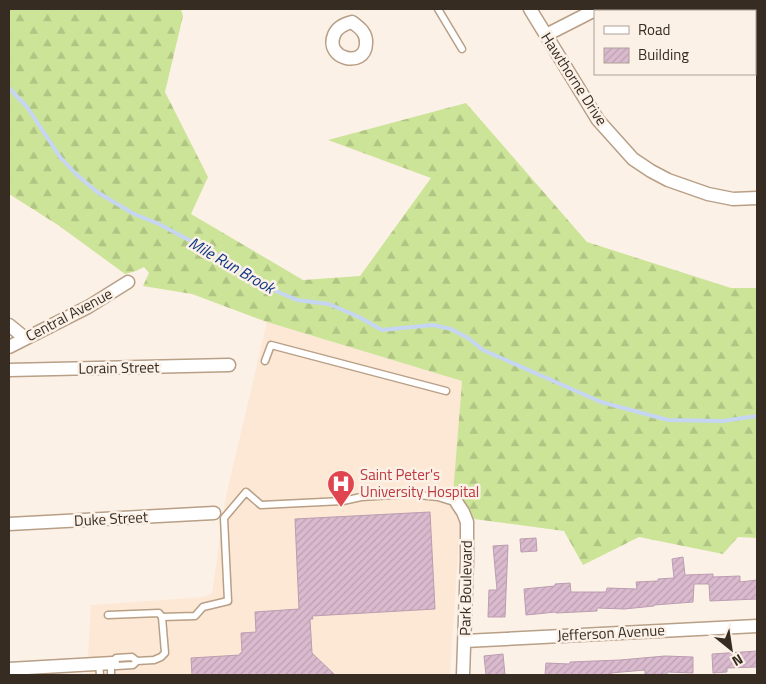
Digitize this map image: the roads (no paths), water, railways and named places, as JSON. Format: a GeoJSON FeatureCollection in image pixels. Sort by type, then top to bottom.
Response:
{"type":"FeatureCollection","features":[{"type":"Feature","properties":{"kind":"street"},"geometry":{"type":"LineString","coordinates":[[352,22],[355,9]]}},
{"type":"Feature","properties":{"kind":"street","name":"Hawthorne Drive"},"geometry":{"type":"LineString","coordinates":[[530,9],[598,120],[633,159],[668,180],[708,194],[733,199],[757,198]]}},
{"type":"Feature","properties":{"kind":"street"},"geometry":{"type":"LineString","coordinates":[[546,35],[594,11]]}},
{"type":"Feature","properties":{"kind":"street","name":"Central Avenue"},"geometry":{"type":"LineString","coordinates":[[9,347],[88,307],[128,282]]}},
{"type":"Feature","properties":{"kind":"street"},"geometry":{"type":"LineString","coordinates":[[9,325],[25,338]]}},
{"type":"Feature","properties":{"kind":"street","name":"Lorain Street"},"geometry":{"type":"LineString","coordinates":[[9,370],[229,365]]}},
{"type":"Feature","properties":{"kind":"street","name":"Park Boulevard"},"geometry":{"type":"LineString","coordinates":[[457,503],[467,522],[463,675]]}},
{"type":"Feature","properties":{"kind":"street","name":"Duke Street"},"geometry":{"type":"LineString","coordinates":[[9,524],[219,516]]}},
{"type":"Feature","properties":{"kind":"street","name":"Jefferson Avenue"},"geometry":{"type":"LineString","coordinates":[[465,641],[757,626]]}},
{"type":"Feature","properties":{"kind":"street"},"geometry":{"type":"LineString","coordinates":[[9,669],[107,668]]}},
{"type":"Feature","properties":{"kind":"lane"},"geometry":{"type":"LineString","coordinates":[[438,9],[462,49]]}},
{"type":"Feature","properties":{"kind":"lane"},"geometry":{"type":"LineString","coordinates":[[265,361],[271,344],[446,391]]}},
{"type":"Feature","properties":{"kind":"lane"},"geometry":{"type":"LineString","coordinates":[[162,617],[195,616],[203,607],[228,601],[219,516],[246,492],[261,505],[343,501],[361,497],[409,494],[438,497],[457,503]]}},
{"type":"Feature","properties":{"kind":"lane"},"geometry":{"type":"LineString","coordinates":[[107,668],[116,658],[132,657],[137,662],[154,660],[162,657],[165,652],[162,617],[159,613],[108,614]]}},
{"type":"Feature","properties":{"kind":"waterway","name":"Mile Run Brook"},"geometry":{"type":"LineString","coordinates":[[9,88],[27,107],[60,157],[97,192],[134,214],[159,224],[241,268],[262,285],[297,300],[329,304],[359,317],[382,330],[433,325],[451,329],[468,338],[483,350],[601,402],[668,420],[723,421],[757,416]]}},
{"type":"Feature","properties":{"kind":"place","name":"Saint Peter's University Hospital"},"geometry":{"type":"Point","coordinates":[341,508]}}]}
